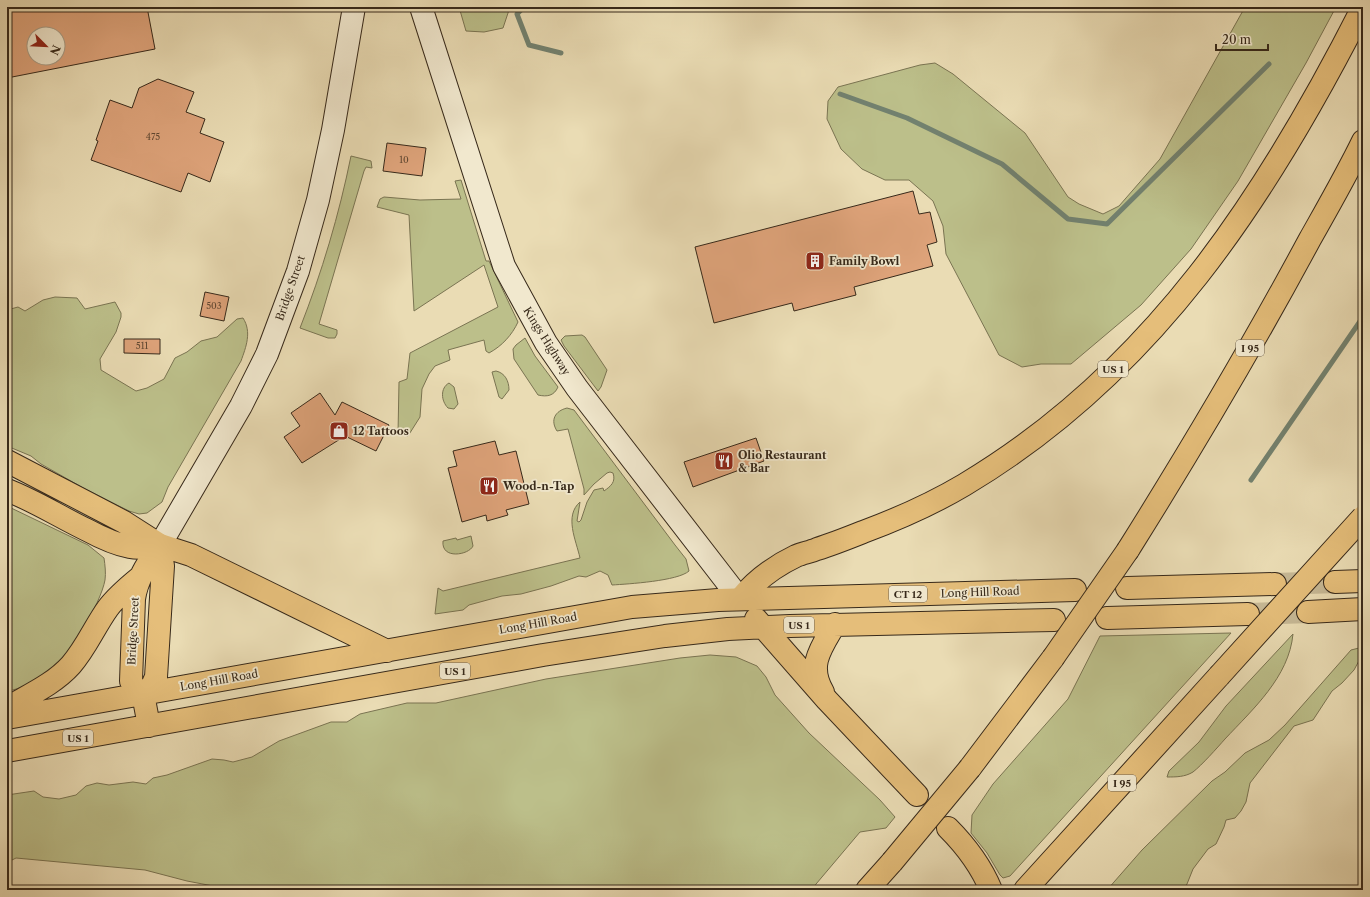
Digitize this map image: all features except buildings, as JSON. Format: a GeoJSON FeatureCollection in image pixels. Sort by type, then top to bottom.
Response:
{"type":"FeatureCollection","features":[{"type":"Feature","properties":{"kind":"highway","name":"US 1"},"geometry":{"type":"LineString","coordinates":[[740,599],[762,578],[792,559],[903,516],[931,503],[982,473],[1024,445],[1046,428],[1084,397],[1118,365],[1179,299],[1214,256],[1240,219],[1301,122],[1362,7]]}},
{"type":"Feature","properties":{"kind":"highway","name":"I 95"},"geometry":{"type":"LineString","coordinates":[[867,890],[970,768],[1053,658],[1128,550],[1238,370],[1284,289],[1363,141]]}},
{"type":"Feature","properties":{"kind":"highway"},"geometry":{"type":"LineString","coordinates":[[7,461],[124,522],[160,545],[191,555],[387,650]]}},
{"type":"Feature","properties":{"kind":"highway"},"geometry":{"type":"LineString","coordinates":[[7,490],[27,498],[118,544],[142,548],[160,545]]}},
{"type":"Feature","properties":{"kind":"highway","name":"I 95"},"geometry":{"type":"LineString","coordinates":[[1025,890],[1363,517]]}},
{"type":"Feature","properties":{"kind":"highway"},"geometry":{"type":"LineString","coordinates":[[143,694],[152,686],[156,677],[163,566],[160,545]]}},
{"type":"Feature","properties":{"kind":"highway","name":"Bridge Street"},"geometry":{"type":"LineString","coordinates":[[149,726],[143,694],[133,686],[131,681],[134,599],[139,578],[160,545]]}},
{"type":"Feature","properties":{"kind":"highway"},"geometry":{"type":"LineString","coordinates":[[7,708],[49,683],[70,666],[81,652],[108,608],[139,578]]}},
{"type":"Feature","properties":{"kind":"highway"},"geometry":{"type":"LineString","coordinates":[[1335,582],[1363,581]]}},
{"type":"Feature","properties":{"kind":"highway"},"geometry":{"type":"LineString","coordinates":[[1128,588],[1275,584]]}},
{"type":"Feature","properties":{"kind":"highway","name":"Long Hill Road"},"geometry":{"type":"LineString","coordinates":[[7,718],[625,608],[668,603],[740,599],[1075,590]]}},
{"type":"Feature","properties":{"kind":"highway","name":"Kings Highway"},"geometry":{"type":"LineString","coordinates":[[740,599],[762,627],[827,700]]}},
{"type":"Feature","properties":{"kind":"highway"},"geometry":{"type":"LineString","coordinates":[[1308,612],[1363,609]]}},
{"type":"Feature","properties":{"kind":"highway"},"geometry":{"type":"LineString","coordinates":[[1107,618],[1248,614]]}},
{"type":"Feature","properties":{"kind":"highway","name":"US 1"},"geometry":{"type":"LineString","coordinates":[[7,751],[574,649],[679,634],[762,627],[835,624],[1054,620]]}},
{"type":"Feature","properties":{"kind":"highway"},"geometry":{"type":"LineString","coordinates":[[835,624],[821,647],[815,666],[818,684],[827,700],[917,795]]}},
{"type":"Feature","properties":{"kind":"highway"},"geometry":{"type":"LineString","coordinates":[[948,828],[974,859],[990,890]]}},
{"type":"Feature","properties":{"kind":"main road","name":"Bridge Street"},"geometry":{"type":"LineString","coordinates":[[160,545],[241,406],[267,354],[298,271],[318,200],[333,130],[354,7]]}},
{"type":"Feature","properties":{"kind":"main road","name":"Kings Highway"},"geometry":{"type":"LineString","coordinates":[[421,7],[504,266],[522,300],[546,343],[577,388],[740,599]]}},
{"type":"Feature","properties":{"kind":"green space"},"geometry":{"type":"Polygon","coordinates":[[[459,7],[510,7],[503,28],[484,32],[466,31],[459,7]]]}},
{"type":"Feature","properties":{"kind":"green space"},"geometry":{"type":"Polygon","coordinates":[[[1245,7],[1336,7],[1306,63],[1238,181],[1191,249],[1141,305],[1071,364],[1041,364],[1022,367],[999,355],[946,254],[943,226],[933,201],[909,180],[885,180],[862,169],[841,149],[827,119],[828,101],[838,87],[920,65],[935,63],[953,74],[1025,133],[1068,197],[1079,204],[1103,214],[1119,206],[1160,159],[1245,7]]]}},
{"type":"Feature","properties":{"kind":"green space"},"geometry":{"type":"Polygon","coordinates":[[[351,156],[371,161],[372,168],[366,167],[364,171],[319,324],[337,330],[335,338],[328,338],[300,328],[316,286],[329,243],[351,156]]]}},
{"type":"Feature","properties":{"kind":"green space"},"geometry":{"type":"Polygon","coordinates":[[[461,180],[486,261],[489,261],[518,322],[506,340],[489,353],[486,351],[484,340],[448,350],[450,360],[435,366],[429,374],[422,389],[420,417],[408,436],[398,434],[399,382],[407,379],[410,353],[498,307],[484,265],[414,311],[409,215],[377,207],[380,199],[384,197],[420,200],[461,199],[455,181],[461,180]]]}},
{"type":"Feature","properties":{"kind":"green space"},"geometry":{"type":"Polygon","coordinates":[[[55,297],[77,298],[85,309],[115,302],[121,313],[121,317],[116,332],[100,359],[101,370],[136,391],[147,388],[164,379],[175,358],[187,352],[201,341],[217,337],[237,319],[243,318],[246,323],[248,334],[241,361],[168,487],[162,502],[147,513],[139,514],[129,511],[85,489],[41,464],[31,456],[7,446],[7,310],[18,307],[25,311],[43,300],[55,297]]]}},
{"type":"Feature","properties":{"kind":"green space"},"geometry":{"type":"Polygon","coordinates":[[[582,335],[585,337],[607,370],[598,391],[561,340],[565,336],[582,335]]]}},
{"type":"Feature","properties":{"kind":"green space"},"geometry":{"type":"Polygon","coordinates":[[[525,338],[535,356],[558,387],[552,394],[547,396],[538,395],[514,359],[513,349],[525,338]]]}},
{"type":"Feature","properties":{"kind":"green space"},"geometry":{"type":"Polygon","coordinates":[[[496,371],[506,378],[508,384],[509,390],[502,399],[499,397],[492,372],[496,371]]]}},
{"type":"Feature","properties":{"kind":"green space"},"geometry":{"type":"Polygon","coordinates":[[[449,383],[454,387],[458,404],[454,409],[448,408],[442,395],[444,388],[449,383]]]}},
{"type":"Feature","properties":{"kind":"green space"},"geometry":{"type":"Polygon","coordinates":[[[567,408],[574,410],[686,559],[689,571],[664,580],[612,585],[608,575],[600,571],[586,577],[579,576],[551,586],[521,594],[502,596],[469,605],[463,610],[435,614],[438,588],[443,591],[580,558],[572,528],[575,508],[580,502],[577,521],[579,522],[587,502],[594,490],[603,488],[604,491],[612,484],[614,476],[613,473],[607,473],[584,495],[584,489],[568,429],[557,431],[554,423],[555,416],[559,411],[567,408]]]}},
{"type":"Feature","properties":{"kind":"green space"},"geometry":{"type":"Polygon","coordinates":[[[7,506],[88,545],[104,558],[105,580],[91,616],[83,630],[57,666],[34,682],[18,689],[7,691],[7,506]]]}},
{"type":"Feature","properties":{"kind":"green space"},"geometry":{"type":"Polygon","coordinates":[[[471,536],[473,546],[466,552],[456,554],[451,553],[446,551],[444,547],[443,541],[456,538],[457,540],[471,536]]]}},
{"type":"Feature","properties":{"kind":"green space"},"geometry":{"type":"Polygon","coordinates":[[[1231,633],[1010,876],[1003,878],[987,853],[971,833],[972,815],[993,784],[1068,699],[1100,636],[1231,633]]]}},
{"type":"Feature","properties":{"kind":"green space"},"geometry":{"type":"Polygon","coordinates":[[[1293,634],[1290,650],[1285,664],[1277,678],[1258,704],[1193,772],[1184,776],[1167,777],[1169,771],[1199,742],[1226,706],[1293,634]]]}},
{"type":"Feature","properties":{"kind":"green space"},"geometry":{"type":"Polygon","coordinates":[[[1359,648],[1362,651],[1361,657],[1354,670],[1332,691],[1313,720],[1294,726],[1250,783],[1246,802],[1241,811],[1235,818],[1226,820],[1216,844],[1208,849],[1193,869],[1183,890],[1107,890],[1142,850],[1212,781],[1225,772],[1245,753],[1269,740],[1285,725],[1351,650],[1359,648]]]}},
{"type":"Feature","properties":{"kind":"green space"},"geometry":{"type":"Polygon","coordinates":[[[710,655],[736,657],[757,666],[766,677],[775,695],[809,733],[880,800],[895,817],[886,828],[860,832],[811,890],[234,890],[187,881],[145,870],[16,858],[10,861],[7,865],[7,795],[34,791],[43,797],[59,799],[76,795],[86,786],[97,783],[109,785],[133,782],[146,784],[153,778],[167,775],[212,759],[233,762],[252,757],[279,741],[331,722],[347,722],[360,714],[407,703],[436,703],[546,679],[680,658],[710,655]]]}},
{"type":"Feature","properties":{"kind":"waterway"},"geometry":{"type":"LineString","coordinates":[[524,7],[517,14],[529,45],[561,53]]}},
{"type":"Feature","properties":{"kind":"waterway"},"geometry":{"type":"LineString","coordinates":[[840,94],[907,118],[1002,164],[1068,219],[1107,224],[1269,64]]}},
{"type":"Feature","properties":{"kind":"waterway"},"geometry":{"type":"LineString","coordinates":[[1251,480],[1363,317]]}},
{"type":"Feature","properties":{"kind":"tunnel"},"geometry":{"type":"LineString","coordinates":[[1275,584],[1335,582]]}},
{"type":"Feature","properties":{"kind":"tunnel"},"geometry":{"type":"LineString","coordinates":[[1248,614],[1308,612]]}},
{"type":"Feature","properties":{"kind":"place","name":"Family Bowl"},"geometry":{"type":"Point","coordinates":[815,261]}},
{"type":"Feature","properties":{"kind":"place","name":"12 Tattoos"},"geometry":{"type":"Point","coordinates":[339,431]}},
{"type":"Feature","properties":{"kind":"place","name":"Olio Restaurant & Bar"},"geometry":{"type":"Point","coordinates":[724,461]}},
{"type":"Feature","properties":{"kind":"place","name":"Wood-n-Tap"},"geometry":{"type":"Point","coordinates":[489,486]}}]}
